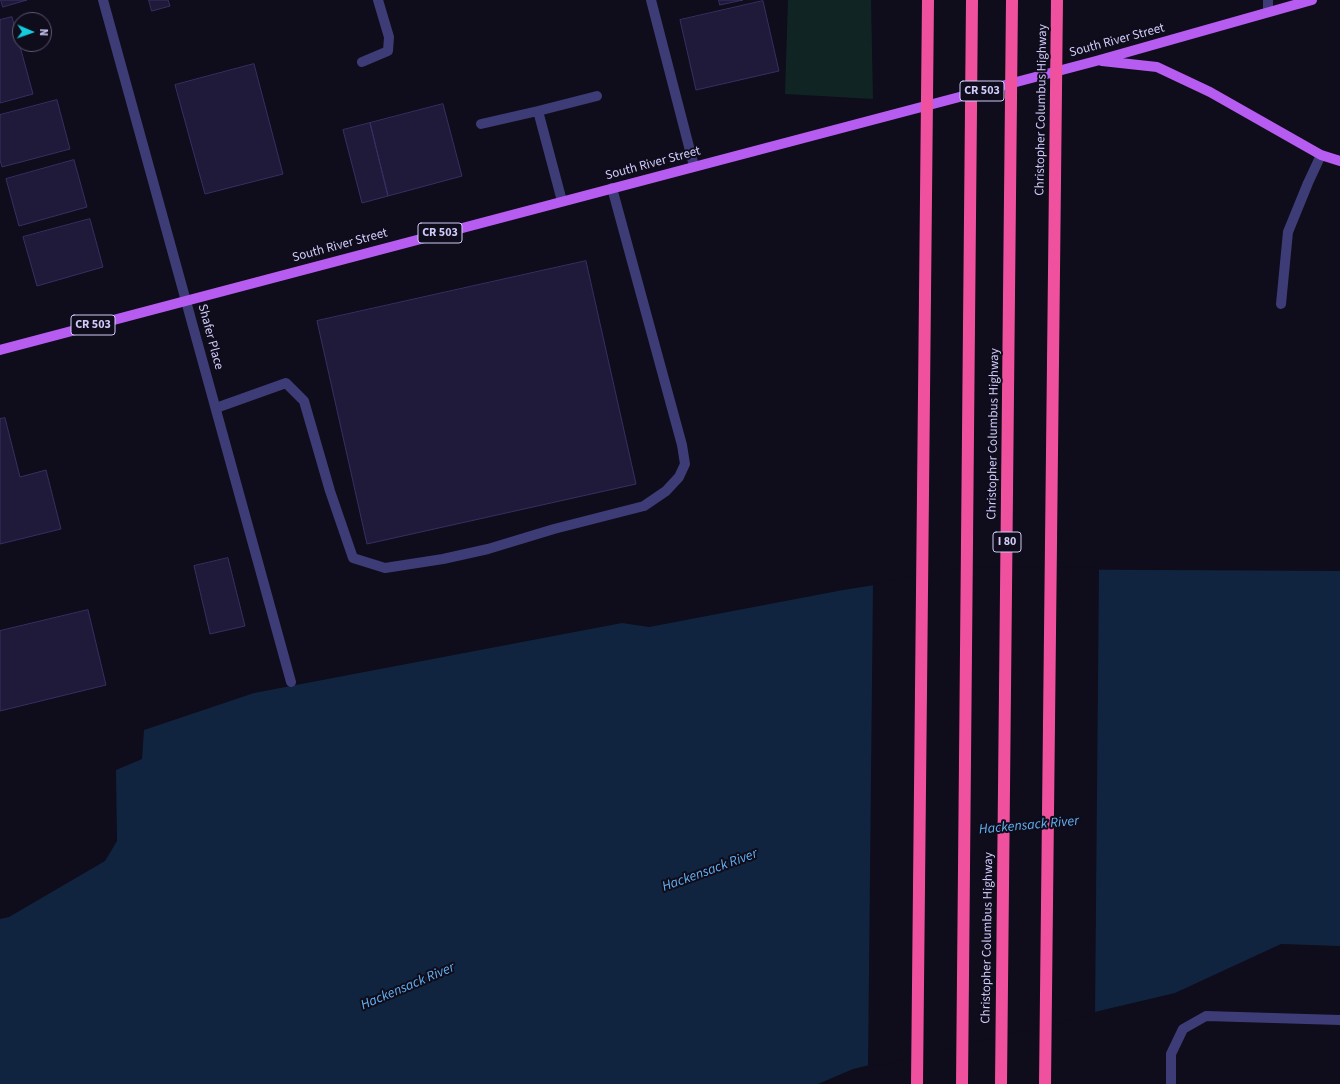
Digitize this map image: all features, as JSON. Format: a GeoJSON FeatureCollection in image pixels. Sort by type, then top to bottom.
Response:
{"type":"FeatureCollection","features":[{"type":"Feature","properties":{"kind":"highway"},"geometry":{"type":"LineString","coordinates":[[917,1084],[928,0]]}},
{"type":"Feature","properties":{"kind":"highway","name":"Christopher Columbus Highway"},"geometry":{"type":"LineString","coordinates":[[962,1084],[972,0]]}},
{"type":"Feature","properties":{"kind":"highway","name":"Christopher Columbus Highway"},"geometry":{"type":"LineString","coordinates":[[1001,1084],[1012,0]]}},
{"type":"Feature","properties":{"kind":"highway","name":"Christopher Columbus Highway"},"geometry":{"type":"LineString","coordinates":[[1045,1084],[1057,0]]}},
{"type":"Feature","properties":{"kind":"main road","name":"South River Street"},"geometry":{"type":"LineString","coordinates":[[0,350],[1096,60],[1312,0]]}},
{"type":"Feature","properties":{"kind":"main road"},"geometry":{"type":"LineString","coordinates":[[1096,60],[1158,67],[1210,92],[1321,155],[1340,161]]}},
{"type":"Feature","properties":{"kind":"street","name":"Shafer Place"},"geometry":{"type":"LineString","coordinates":[[102,0],[291,682]]}},
{"type":"Feature","properties":{"kind":"street"},"geometry":{"type":"LineString","coordinates":[[362,62],[388,51],[389,37],[378,0]]}},
{"type":"Feature","properties":{"kind":"street"},"geometry":{"type":"LineString","coordinates":[[651,0],[694,166]]}},
{"type":"Feature","properties":{"kind":"street"},"geometry":{"type":"LineString","coordinates":[[1268,0],[1268,12]]}},
{"type":"Feature","properties":{"kind":"street"},"geometry":{"type":"LineString","coordinates":[[481,124],[597,96]]}},
{"type":"Feature","properties":{"kind":"street"},"geometry":{"type":"LineString","coordinates":[[538,111],[562,201]]}},
{"type":"Feature","properties":{"kind":"street"},"geometry":{"type":"LineString","coordinates":[[1281,304],[1288,232],[1321,155]]}},
{"type":"Feature","properties":{"kind":"street"},"geometry":{"type":"LineString","coordinates":[[216,408],[286,383],[304,401],[330,491],[352,558],[385,568],[443,559],[488,549],[554,529],[644,506],[666,491],[679,477],[685,464],[682,445],[666,384],[612,188]]}},
{"type":"Feature","properties":{"kind":"street"},"geometry":{"type":"LineString","coordinates":[[1171,1084],[1171,1054],[1184,1028],[1206,1016],[1340,1020]]}},
{"type":"Feature","properties":{"kind":"green space"},"geometry":{"type":"Polygon","coordinates":[[[788,0],[871,0],[873,99],[785,94],[788,0]]]}},
{"type":"Feature","properties":{"kind":"water","name":"Hackensack River"},"geometry":{"type":"Polygon","coordinates":[[[976,569],[1340,571],[1340,946],[1281,944],[1175,993],[853,1069],[818,1084],[0,1084],[0,919],[9,917],[105,861],[117,841],[116,770],[142,759],[144,730],[254,693],[622,623],[649,627],[843,590],[976,569]]]}},
{"type":"Feature","properties":{"kind":"pier"},"geometry":{"type":"Polygon","coordinates":[[[976,567],[1099,568],[1095,1014],[868,1068],[873,583],[976,567]]]}},
{"type":"Feature","properties":{"kind":"building"},"geometry":{"type":"Polygon","coordinates":[[[1,0],[27,0],[3,7],[1,0]]]}},
{"type":"Feature","properties":{"kind":"building"},"geometry":{"type":"Polygon","coordinates":[[[149,0],[168,0],[170,6],[152,11],[149,0]]]}},
{"type":"Feature","properties":{"kind":"building"},"geometry":{"type":"Polygon","coordinates":[[[719,0],[743,0],[720,5],[719,0]]]}},
{"type":"Feature","properties":{"kind":"building"},"geometry":{"type":"Polygon","coordinates":[[[763,1],[779,71],[696,90],[680,20],[763,1]]]}},
{"type":"Feature","properties":{"kind":"building"},"geometry":{"type":"Polygon","coordinates":[[[12,17],[12,52],[22,52],[33,94],[0,103],[0,20],[12,17]]]}},
{"type":"Feature","properties":{"kind":"building"},"geometry":{"type":"Polygon","coordinates":[[[254,64],[283,174],[205,194],[175,85],[254,64]]]}},
{"type":"Feature","properties":{"kind":"building"},"geometry":{"type":"Polygon","coordinates":[[[57,100],[70,149],[2,167],[0,160],[0,115],[57,100]]]}},
{"type":"Feature","properties":{"kind":"building"},"geometry":{"type":"Polygon","coordinates":[[[443,104],[462,176],[388,196],[370,123],[443,104]]]}},
{"type":"Feature","properties":{"kind":"building"},"geometry":{"type":"Polygon","coordinates":[[[370,123],[388,196],[362,203],[343,130],[370,123]]]}},
{"type":"Feature","properties":{"kind":"building"},"geometry":{"type":"Polygon","coordinates":[[[74,160],[87,207],[19,226],[6,179],[74,160]]]}},
{"type":"Feature","properties":{"kind":"building"},"geometry":{"type":"Polygon","coordinates":[[[90,219],[103,267],[37,286],[23,237],[90,219]]]}},
{"type":"Feature","properties":{"kind":"building"},"geometry":{"type":"Polygon","coordinates":[[[586,261],[636,484],[367,544],[317,321],[586,261]]]}},
{"type":"Feature","properties":{"kind":"building"},"geometry":{"type":"Polygon","coordinates":[[[5,418],[20,477],[46,470],[61,529],[0,544],[0,419],[5,418]]]}},
{"type":"Feature","properties":{"kind":"building"},"geometry":{"type":"Polygon","coordinates":[[[228,558],[245,626],[210,634],[194,566],[228,558]]]}},
{"type":"Feature","properties":{"kind":"building"},"geometry":{"type":"Polygon","coordinates":[[[88,610],[106,685],[0,711],[0,631],[88,610]]]}}]}
